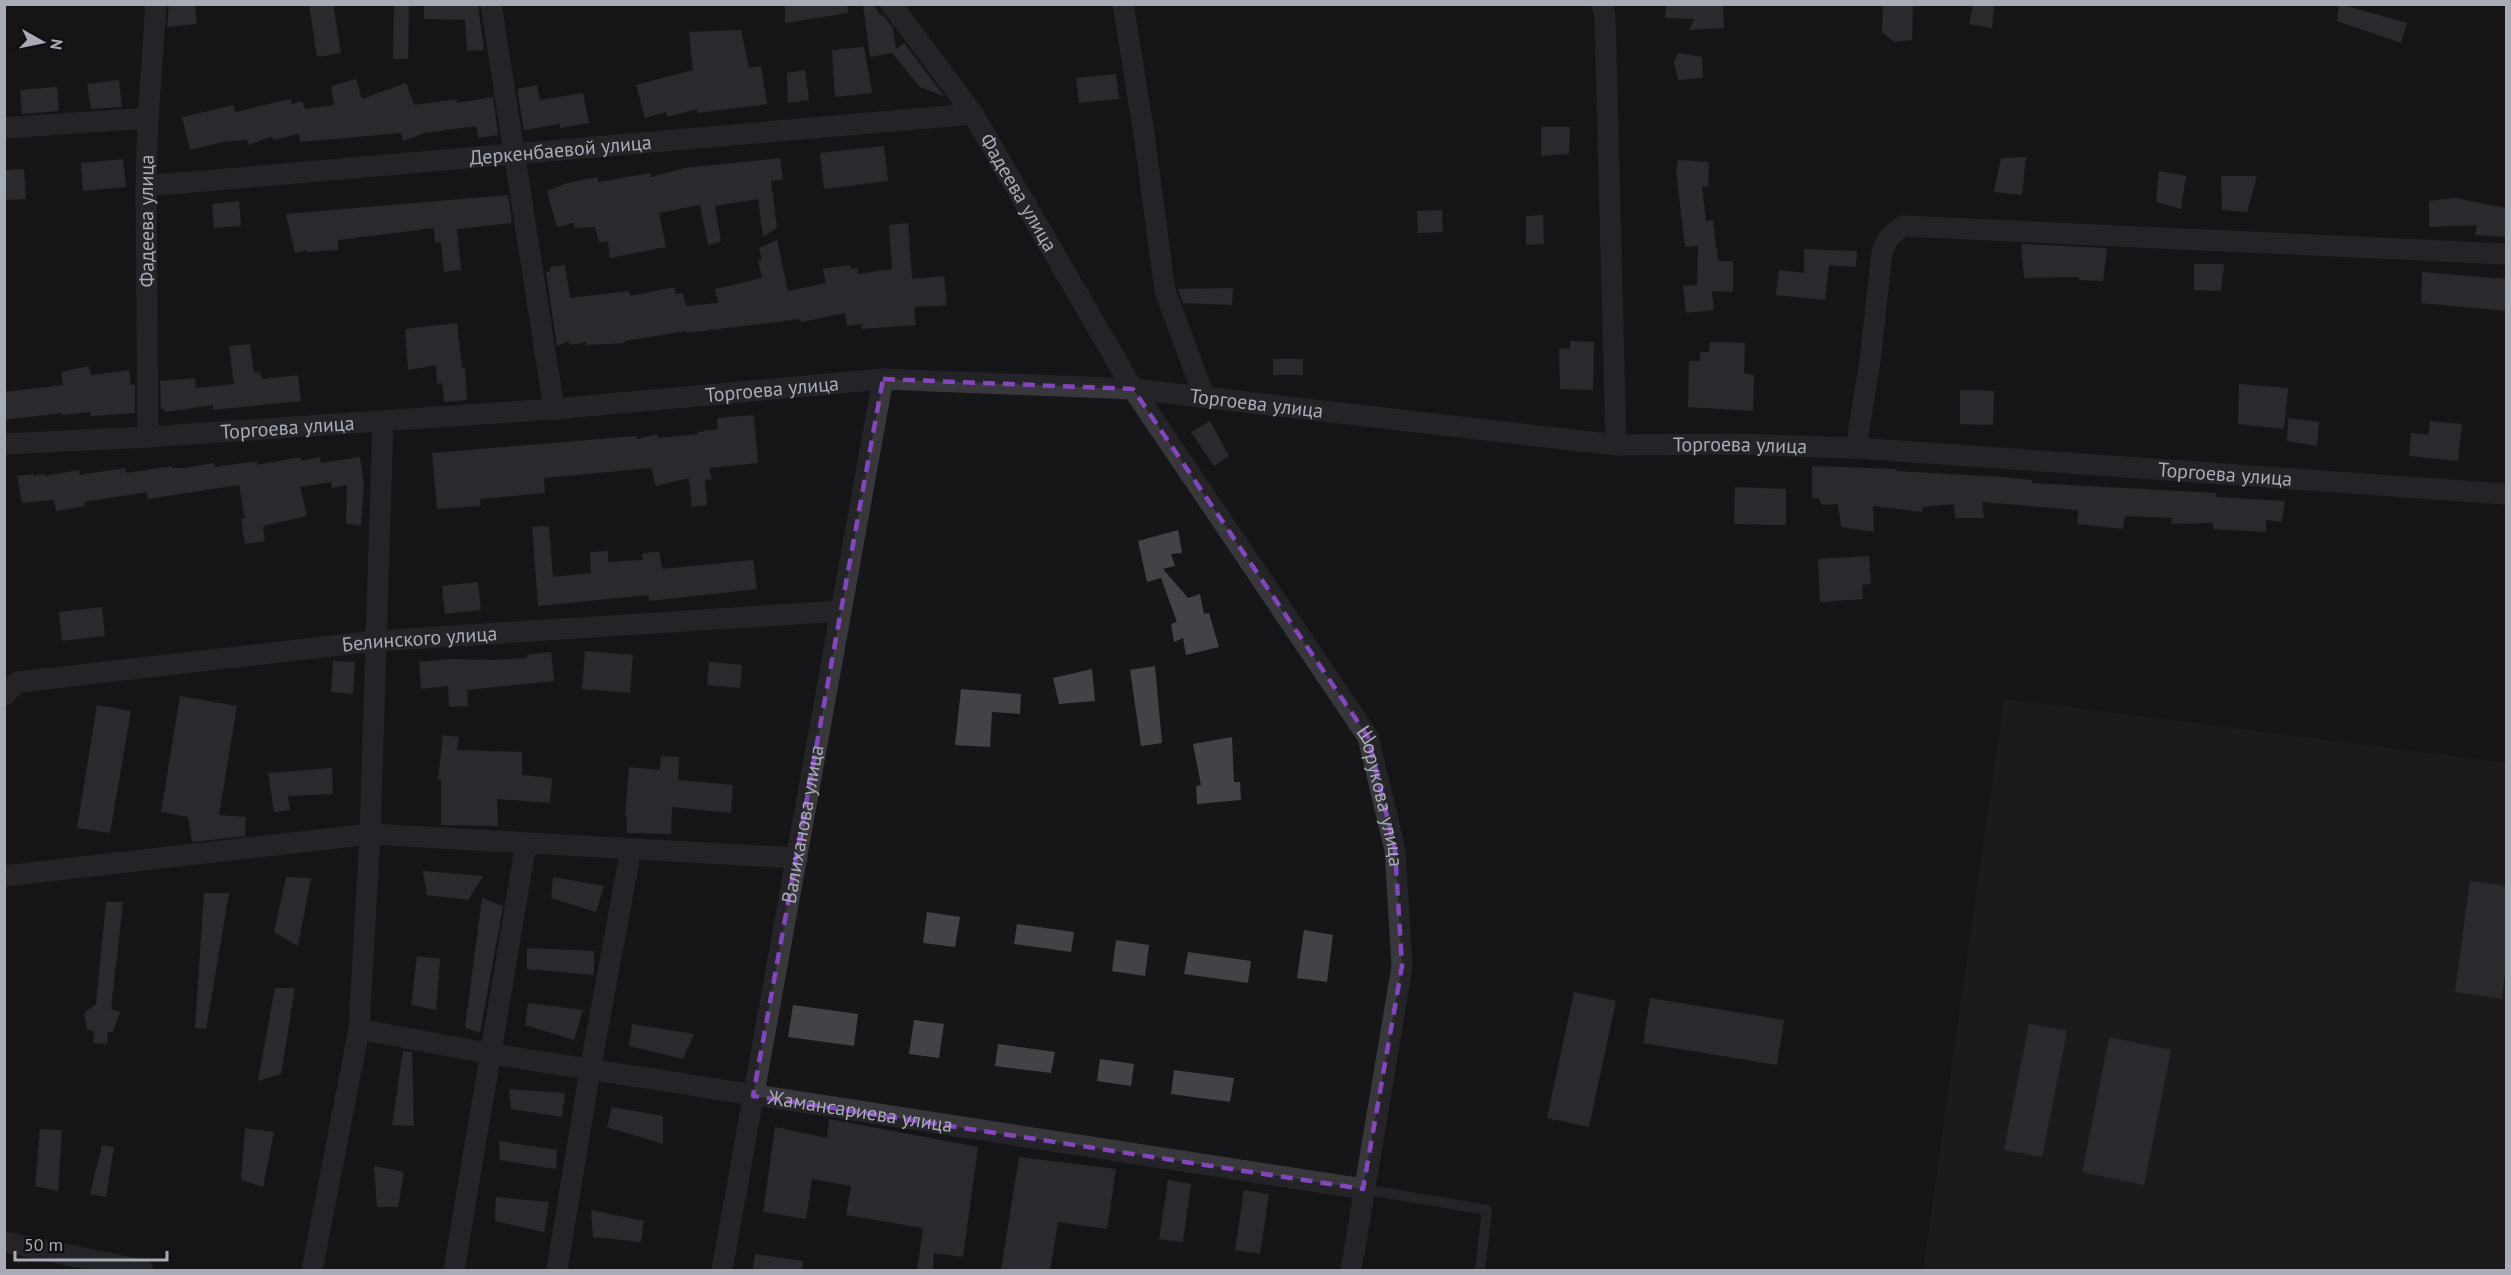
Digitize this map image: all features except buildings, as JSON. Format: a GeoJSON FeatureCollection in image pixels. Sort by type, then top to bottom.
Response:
{"type":"FeatureCollection","features":[{"type":"Feature","properties":{"kind":"street","name":"Фадеева улица"},"geometry":{"type":"LineString","coordinates":[[148,437],[146,186],[156,4]]}},
{"type":"Feature","properties":{"kind":"street"},"geometry":{"type":"LineString","coordinates":[[490,4],[516,153],[554,409]]}},
{"type":"Feature","properties":{"kind":"street","name":"Фадеева улица"},"geometry":{"type":"LineString","coordinates":[[891,4],[973,114],[1133,389]]}},
{"type":"Feature","properties":{"kind":"street"},"geometry":{"type":"LineString","coordinates":[[1124,4],[1165,291],[1204,396]]}},
{"type":"Feature","properties":{"kind":"street"},"geometry":{"type":"LineString","coordinates":[[1602,4],[1605,17],[1616,445]]}},
{"type":"Feature","properties":{"kind":"street","name":"Деркенбаевой улица"},"geometry":{"type":"LineString","coordinates":[[146,186],[973,114]]}},
{"type":"Feature","properties":{"kind":"street"},"geometry":{"type":"LineString","coordinates":[[4,128],[148,118]]}},
{"type":"Feature","properties":{"kind":"street"},"geometry":{"type":"LineString","coordinates":[[1856,448],[1870,361],[1882,252],[1889,237],[1903,226],[2506,254]]}},
{"type":"Feature","properties":{"kind":"street","name":"Торгоева улица"},"geometry":{"type":"LineString","coordinates":[[4,444],[148,437],[554,409],[883,379],[1133,389],[1616,445],[1731,444],[1856,448],[2506,494]]}},
{"type":"Feature","properties":{"kind":"street","name":"Валиханова улица"},"geometry":{"type":"LineString","coordinates":[[722,1270],[883,379]]}},
{"type":"Feature","properties":{"kind":"street","name":"Шорукова улица"},"geometry":{"type":"LineString","coordinates":[[1133,389],[1368,737],[1395,850],[1402,966],[1351,1270]]}},
{"type":"Feature","properties":{"kind":"street"},"geometry":{"type":"LineString","coordinates":[[312,1270],[359,1029],[370,834],[383,421]]}},
{"type":"Feature","properties":{"kind":"street","name":"Белинского улица"},"geometry":{"type":"LineString","coordinates":[[4,695],[18,682],[376,641],[841,611]]}},
{"type":"Feature","properties":{"kind":"street"},"geometry":{"type":"LineString","coordinates":[[5,870],[370,834],[797,858]]}},
{"type":"Feature","properties":{"kind":"street"},"geometry":{"type":"LineString","coordinates":[[454,1270],[526,844]]}},
{"type":"Feature","properties":{"kind":"street"},"geometry":{"type":"LineString","coordinates":[[557,1270],[590,1070],[631,849]]}},
{"type":"Feature","properties":{"kind":"street","name":"Жамансариева улица"},"geometry":{"type":"LineString","coordinates":[[359,1029],[590,1070],[1363,1189]]}},
{"type":"Feature","properties":{"kind":"street"},"geometry":{"type":"LineString","coordinates":[[4,1242],[143,1270]]}},
{"type":"Feature","properties":{"kind":"lane"},"geometry":{"type":"LineString","coordinates":[[1363,1189],[1487,1210],[1480,1270]]}},
{"type":"Feature","properties":{"kind":"highlighted area"},"geometry":{"type":"Polygon","coordinates":[[[883,379],[1133,389],[1368,737],[1395,850],[1402,966],[1363,1189],[753,1096],[883,379]]]}},
{"type":"Feature","properties":{"kind":"shaded area"},"geometry":{"type":"Polygon","coordinates":[[[2004,699],[2506,763],[2506,1270],[1923,1270],[2004,699]]]}}]}
